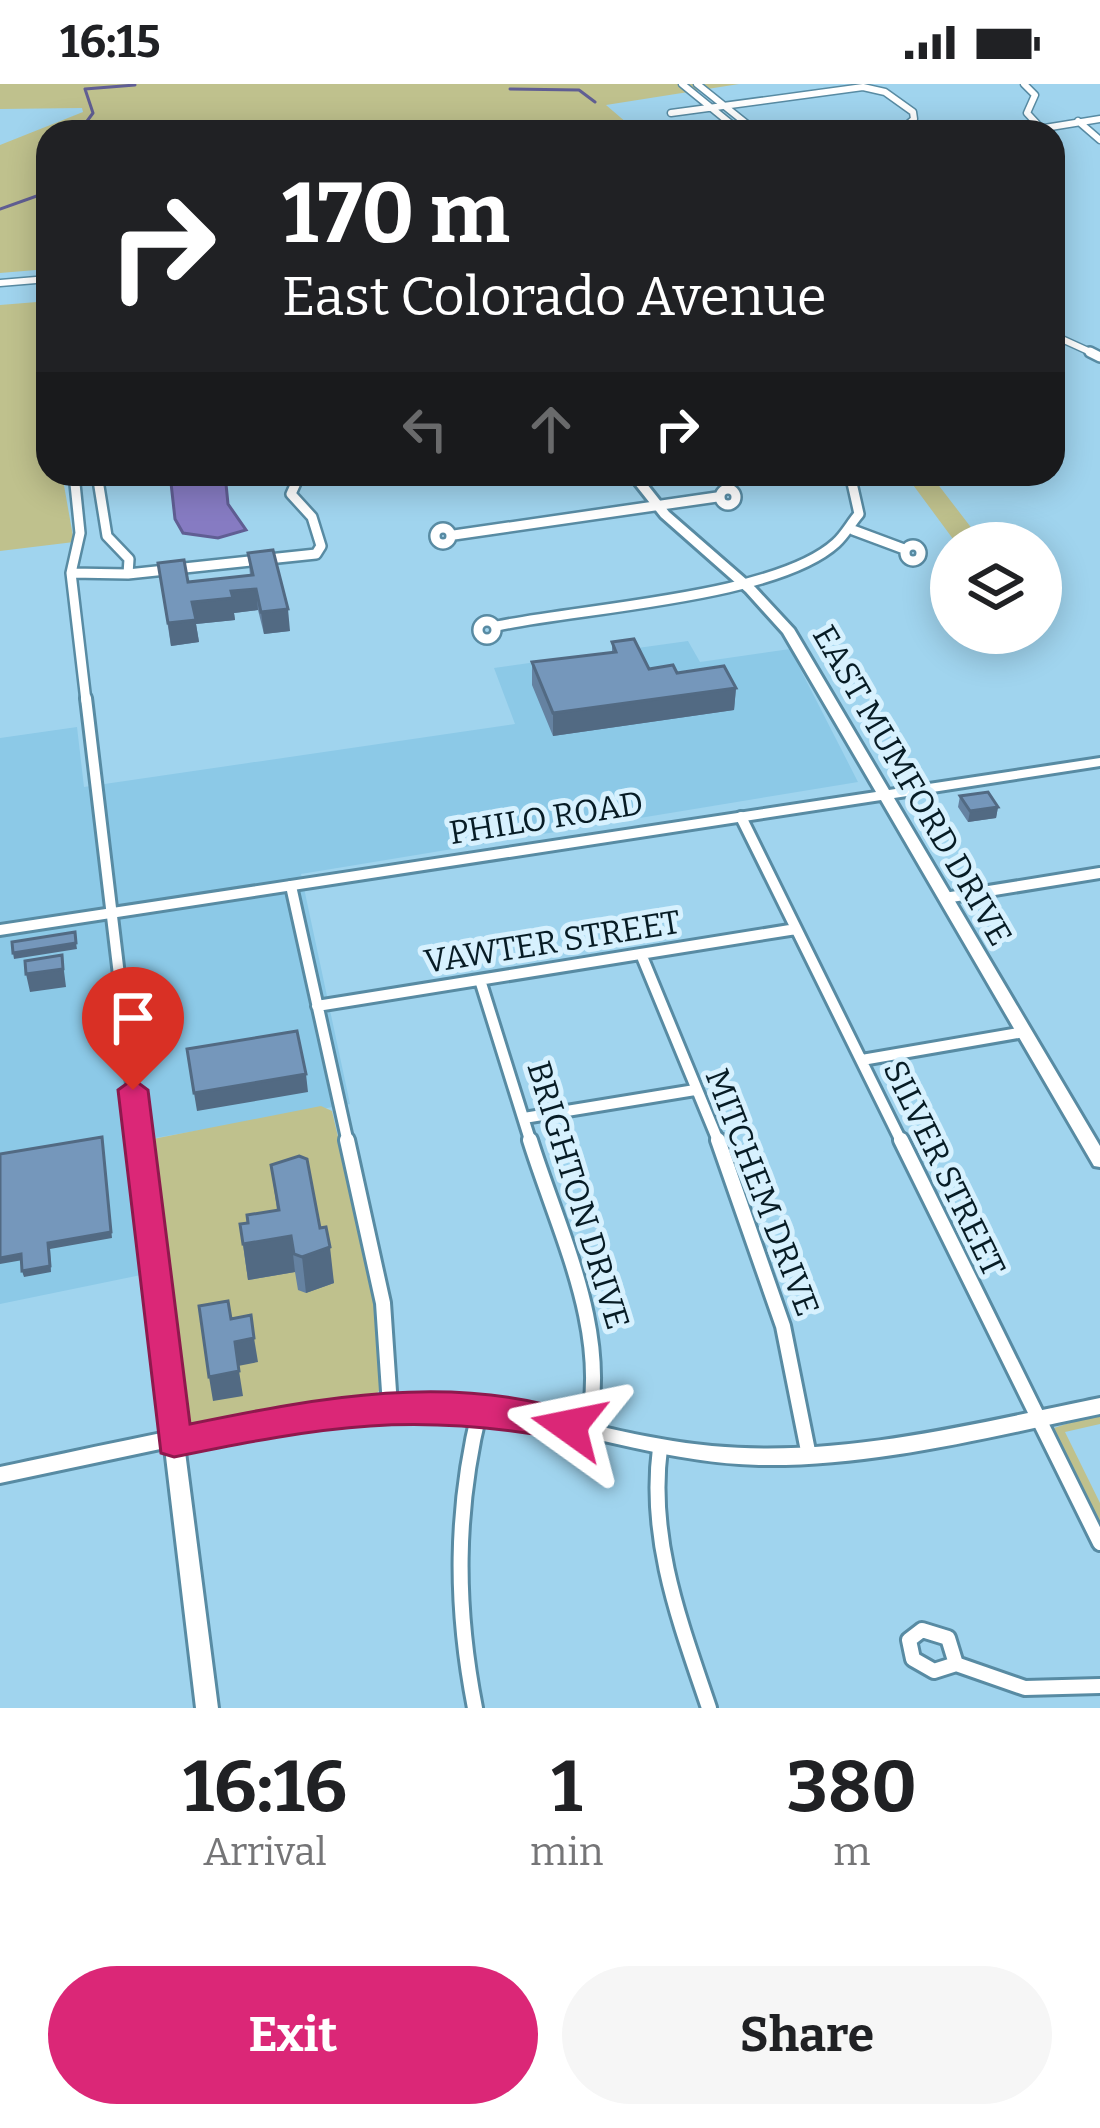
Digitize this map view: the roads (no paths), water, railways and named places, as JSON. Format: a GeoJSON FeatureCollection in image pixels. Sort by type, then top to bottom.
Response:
{"type":"FeatureCollection","features":[{"type":"Feature","properties":{"kind":"street"},"geometry":{"type":"LineString","coordinates":[[682,84],[727,120]]}},
{"type":"Feature","properties":{"kind":"street"},"geometry":{"type":"LineString","coordinates":[[697,84],[743,120]]}},
{"type":"Feature","properties":{"kind":"street"},"geometry":{"type":"LineString","coordinates":[[1024,84],[1035,95],[1028,116],[1034,120]]}},
{"type":"Feature","properties":{"kind":"street"},"geometry":{"type":"LineString","coordinates":[[671,113],[814,91],[876,88],[913,112],[912,120]]}},
{"type":"Feature","properties":{"kind":"street"},"geometry":{"type":"LineString","coordinates":[[1065,122],[1100,119]]}},
{"type":"Feature","properties":{"kind":"street"},"geometry":{"type":"LineString","coordinates":[[1078,121],[1100,140]]}},
{"type":"Feature","properties":{"kind":"street"},"geometry":{"type":"LineString","coordinates":[[0,280],[36,276]]}},
{"type":"Feature","properties":{"kind":"street"},"geometry":{"type":"LineString","coordinates":[[1065,341],[1100,357]]}},
{"type":"Feature","properties":{"kind":"street"},"geometry":{"type":"LineString","coordinates":[[75,486],[80,533],[71,573],[207,1708]]}},
{"type":"Feature","properties":{"kind":"street"},"geometry":{"type":"LineString","coordinates":[[99,486],[106,536],[129,559],[128,574]]}},
{"type":"Feature","properties":{"kind":"street"},"geometry":{"type":"LineString","coordinates":[[71,573],[128,574],[316,554],[321,546],[315,524],[291,494],[295,486]]}},
{"type":"Feature","properties":{"kind":"street","name":"EAST MUMFORD DRIVE"},"geometry":{"type":"LineString","coordinates":[[642,486],[658,508],[747,581],[789,632],[1100,1161]]}},
{"type":"Feature","properties":{"kind":"street"},"geometry":{"type":"LineString","coordinates":[[497,626],[747,581],[822,553],[853,530],[862,508],[854,486]]}},
{"type":"Feature","properties":{"kind":"street"},"geometry":{"type":"LineString","coordinates":[[454,535],[717,497]]}},
{"type":"Feature","properties":{"kind":"street"},"geometry":{"type":"LineString","coordinates":[[853,530],[904,549]]}},
{"type":"Feature","properties":{"kind":"street","name":"PHILO ROAD"},"geometry":{"type":"LineString","coordinates":[[0,930],[1100,762]]}},
{"type":"Feature","properties":{"kind":"street","name":"SILVER STREET"},"geometry":{"type":"LineString","coordinates":[[741,817],[1100,1543]]}},
{"type":"Feature","properties":{"kind":"street"},"geometry":{"type":"LineString","coordinates":[[944,898],[1098,877]]}},
{"type":"Feature","properties":{"kind":"street"},"geometry":{"type":"LineString","coordinates":[[291,886],[383,1303],[390,1406]]}},
{"type":"Feature","properties":{"kind":"street","name":"VAWTER STREET"},"geometry":{"type":"LineString","coordinates":[[317,1006],[796,929]]}},
{"type":"Feature","properties":{"kind":"street","name":"MITCHEM DRIVE"},"geometry":{"type":"LineString","coordinates":[[641,954],[771,1273],[798,1374],[809,1456]]}},
{"type":"Feature","properties":{"kind":"street","name":"BRIGHTON DRIVE"},"geometry":{"type":"LineString","coordinates":[[480,980],[594,1344],[597,1389],[587,1430]]}},
{"type":"Feature","properties":{"kind":"street"},"geometry":{"type":"LineString","coordinates":[[862,1060],[1024,1032]]}},
{"type":"Feature","properties":{"kind":"street"},"geometry":{"type":"LineString","coordinates":[[524,1118],[695,1090]]}},
{"type":"Feature","properties":{"kind":"street"},"geometry":{"type":"LineString","coordinates":[[0,1475],[292,1418],[390,1406],[481,1409],[660,1448],[809,1456],[883,1449],[1100,1406]]}},
{"type":"Feature","properties":{"kind":"street"},"geometry":{"type":"LineString","coordinates":[[475,1708],[457,1571],[463,1496],[481,1409]]}},
{"type":"Feature","properties":{"kind":"street"},"geometry":{"type":"LineString","coordinates":[[660,1448],[654,1490],[658,1540],[709,1708]]}},
{"type":"Feature","properties":{"kind":"street"},"geometry":{"type":"LineString","coordinates":[[956,1664],[1025,1688],[1100,1686]]}},
{"type":"Feature","properties":{"kind":"waterway"},"geometry":{"type":"LineString","coordinates":[[88,120],[93,113],[85,89],[135,85]]}},
{"type":"Feature","properties":{"kind":"waterway"},"geometry":{"type":"LineString","coordinates":[[510,89],[579,90],[595,102]]}},
{"type":"Feature","properties":{"kind":"waterway"},"geometry":{"type":"LineString","coordinates":[[0,209],[36,196]]}}]}
